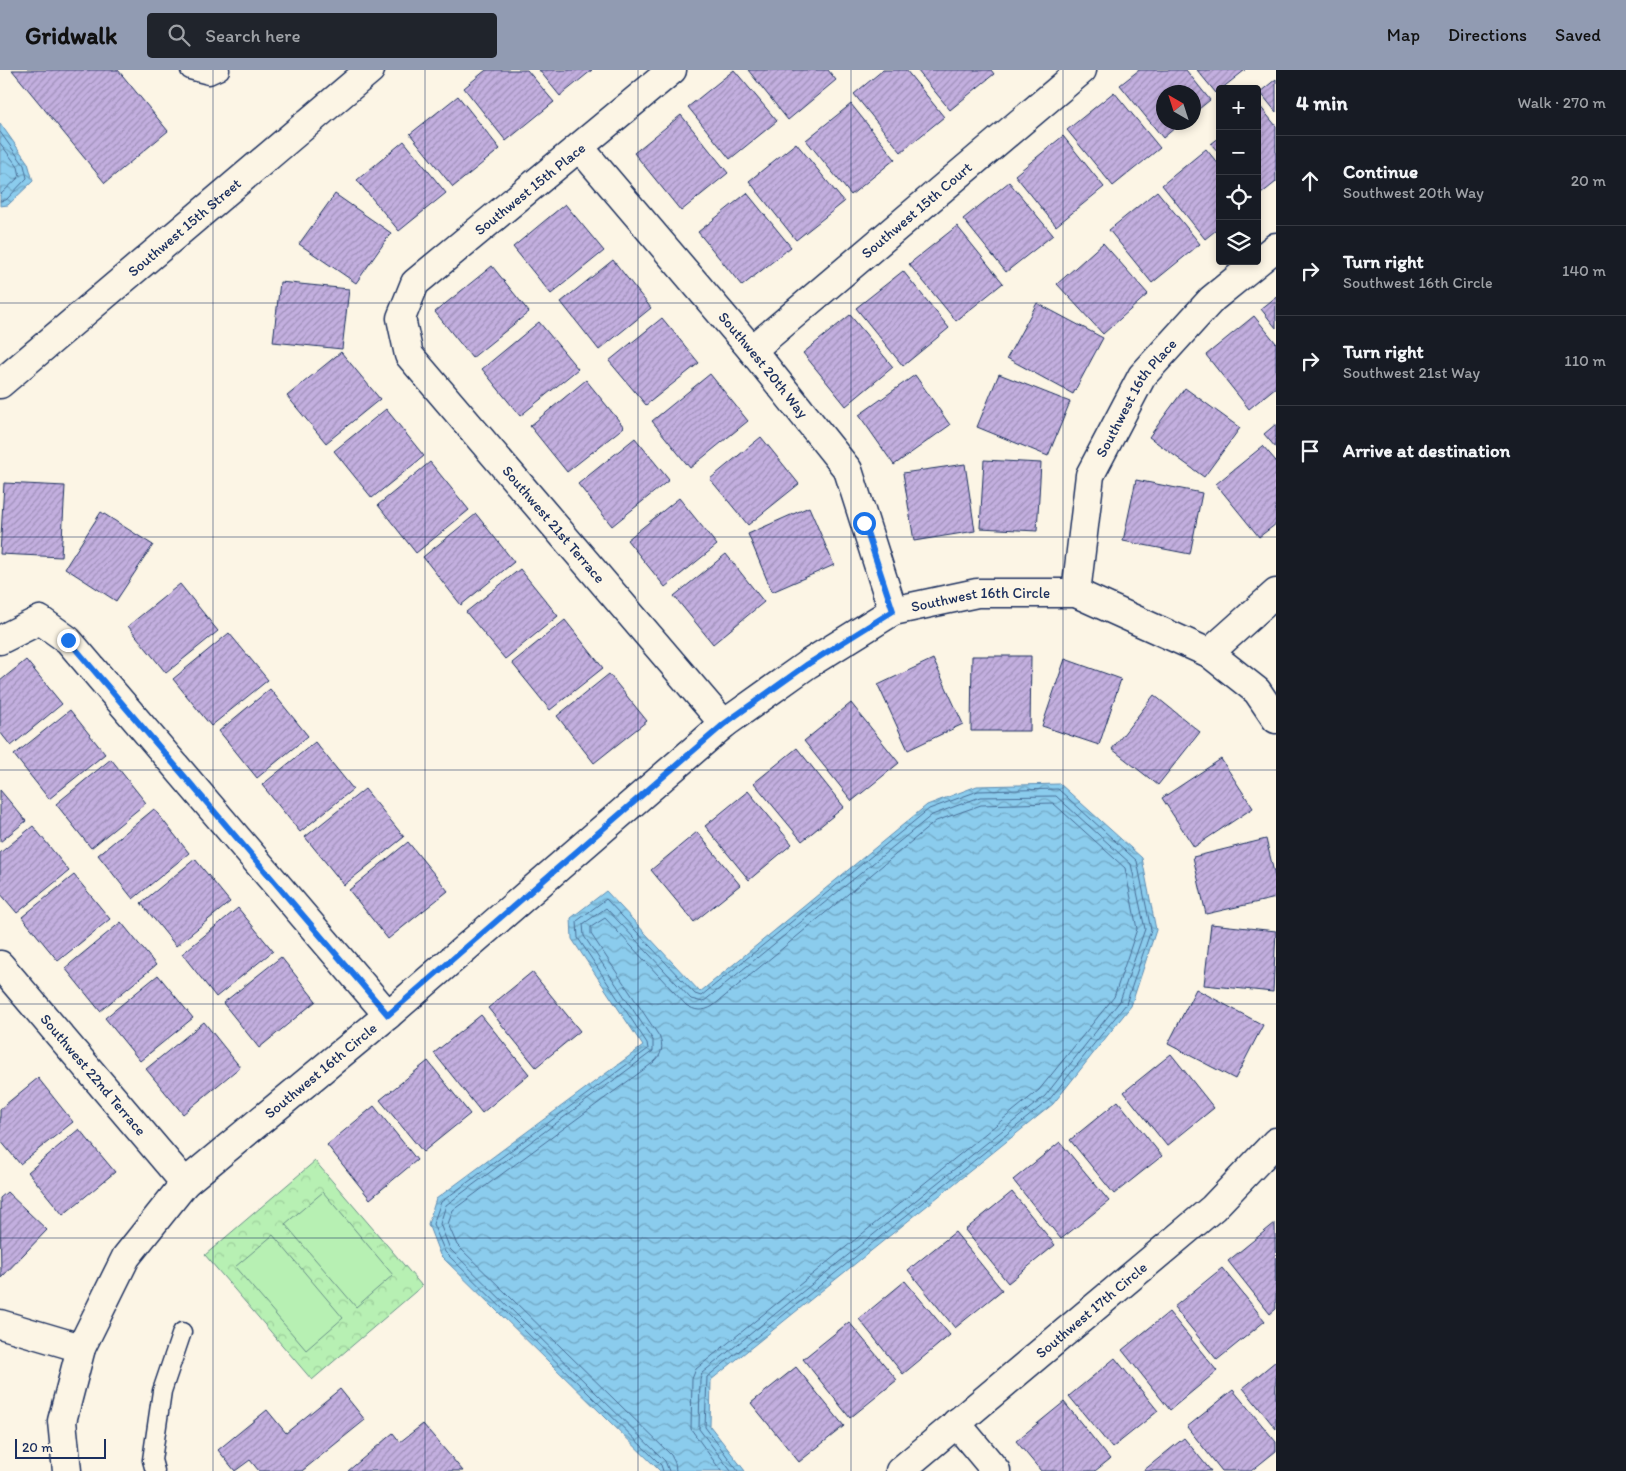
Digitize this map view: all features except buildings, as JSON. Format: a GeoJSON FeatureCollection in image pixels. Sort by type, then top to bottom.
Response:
{"type":"FeatureCollection","features":[{"type":"Feature","properties":{"kind":"street","name":"Southwest 15th Street"},"geometry":{"type":"LineString","coordinates":[[0,384],[370,70]]}},
{"type":"Feature","properties":{"kind":"street","name":"Southwest 15th Place"},"geometry":{"type":"LineString","coordinates":[[401,318],[415,283],[672,70]]}},
{"type":"Feature","properties":{"kind":"street","name":"Southwest 15th Court"},"geometry":{"type":"LineString","coordinates":[[752,350],[1082,70]]}},
{"type":"Feature","properties":{"kind":"street","name":"Southwest 20th Way"},"geometry":{"type":"LineString","coordinates":[[580,148],[752,350],[848,470],[893,611]]}},
{"type":"Feature","properties":{"kind":"street","name":"Southwest 16th Place"},"geometry":{"type":"LineString","coordinates":[[1076,593],[1090,475],[1142,376],[1212,299],[1276,247]]}},
{"type":"Feature","properties":{"kind":"street","name":"Southwest 21st Terrace"},"geometry":{"type":"LineString","coordinates":[[401,318],[410,355],[724,724]]}},
{"type":"Feature","properties":{"kind":"street","name":"Southwest 16th Circle"},"geometry":{"type":"LineString","coordinates":[[67,1471],[62,1422],[80,1348],[126,1258],[185,1183],[388,1015],[724,724],[808,664],[893,611],[977,593],[1076,593],[1209,653]]}},
{"type":"Feature","properties":{"kind":"street"},"geometry":{"type":"LineString","coordinates":[[1276,594],[1209,653],[1257,691],[1276,719]]}},
{"type":"Feature","properties":{"kind":"street"},"geometry":{"type":"LineString","coordinates":[[0,640],[40,620],[68,640],[388,1015]]}},
{"type":"Feature","properties":{"kind":"street","name":"Southwest 22nd Terrace"},"geometry":{"type":"LineString","coordinates":[[0,965],[185,1183]]}},
{"type":"Feature","properties":{"kind":"street","name":"Southwest 17th Circle"},"geometry":{"type":"LineString","coordinates":[[900,1471],[1213,1208],[1276,1142]]}},
{"type":"Feature","properties":{"kind":"street"},"geometry":{"type":"LineString","coordinates":[[0,1324],[80,1348]]}},
{"type":"Feature","properties":{"kind":"street"},"geometry":{"type":"LineString","coordinates":[[956,1422],[996,1471]]}},
{"type":"Feature","properties":{"kind":"lane"},"geometry":{"type":"LineString","coordinates":[[190,70],[209,74],[220,70]]}},
{"type":"Feature","properties":{"kind":"lane"},"geometry":{"type":"LineString","coordinates":[[155,1471],[152,1460],[162,1391],[182,1332]]}},
{"type":"Feature","properties":{"kind":"green space"},"geometry":{"type":"Polygon","coordinates":[[[315,1161],[422,1286],[312,1380],[205,1255],[315,1161]]]}},
{"type":"Feature","properties":{"kind":"green space"},"geometry":{"type":"Polygon","coordinates":[[[323,1192],[393,1275],[356,1307],[285,1224],[323,1192]]]}},
{"type":"Feature","properties":{"kind":"green space"},"geometry":{"type":"Polygon","coordinates":[[[273,1235],[343,1318],[306,1350],[235,1267],[273,1235]]]}},
{"type":"Feature","properties":{"kind":"water"},"geometry":{"type":"Polygon","coordinates":[[[0,123],[28,163],[33,181],[8,205],[0,206],[0,123]]]}},
{"type":"Feature","properties":{"kind":"water"},"geometry":{"type":"Polygon","coordinates":[[[1060,784],[1142,858],[1156,930],[1131,1006],[1053,1104],[711,1380],[710,1426],[745,1471],[660,1471],[440,1255],[428,1224],[436,1199],[643,1046],[572,939],[571,918],[606,891],[700,992],[927,805],[977,786],[1060,784]]]}},
{"type":"Feature","properties":{"kind":"route"},"geometry":{"type":"LineString","coordinates":[[68,640],[388,1015],[724,724],[808,664],[893,611],[864,523]]}}]}
